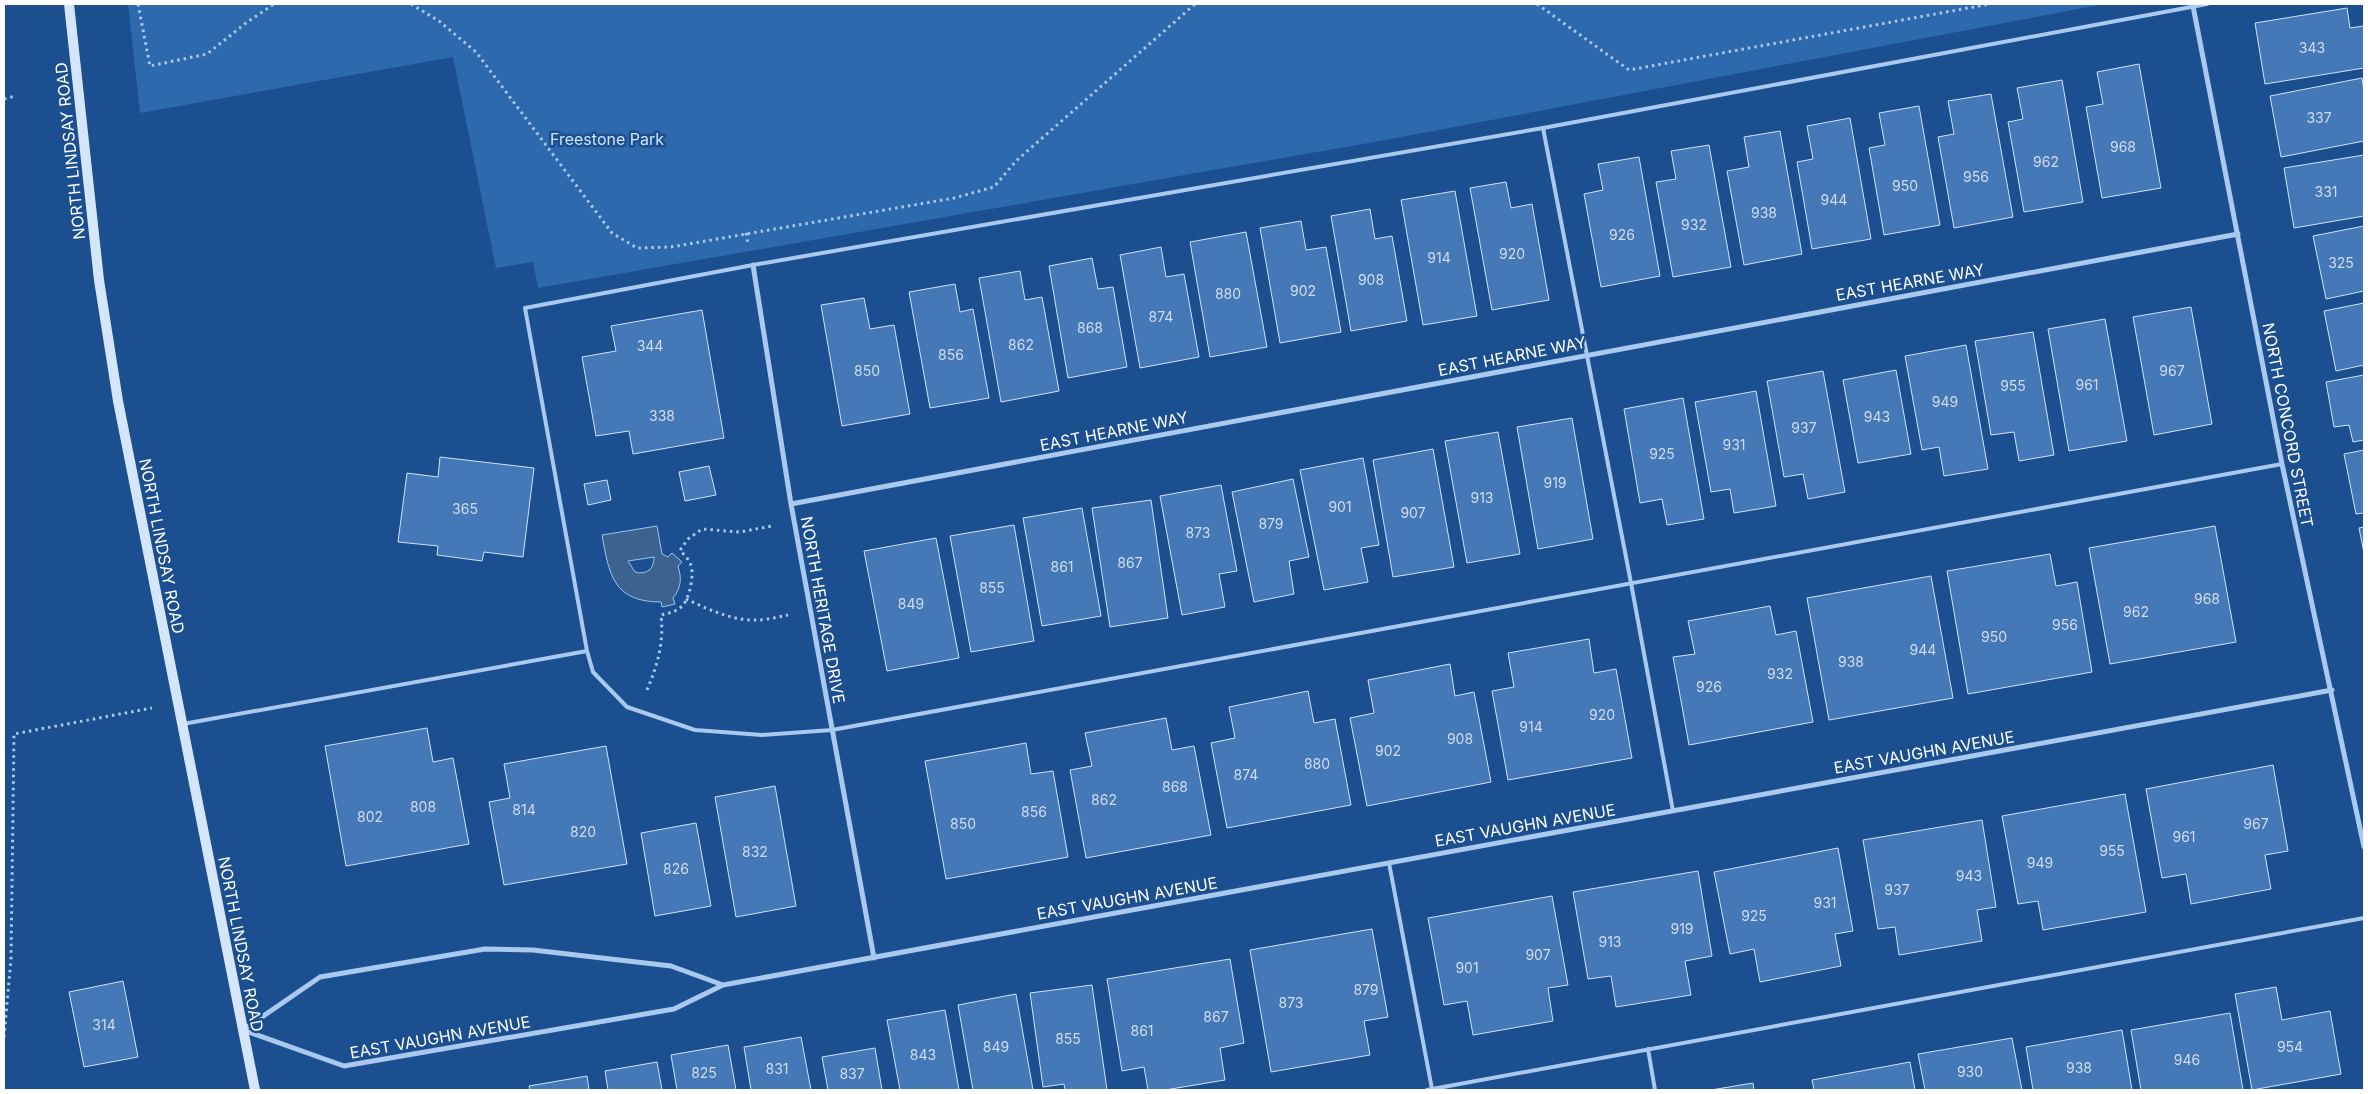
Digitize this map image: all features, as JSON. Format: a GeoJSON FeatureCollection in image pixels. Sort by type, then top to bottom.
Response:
{"type":"FeatureCollection","features":[{"type":"Feature","properties":{"kind":"main road","name":"NORTH LINDSAY ROAD"},"geometry":{"type":"LineString","coordinates":[[69,4],[99,280],[118,401],[255,1090]]}},
{"type":"Feature","properties":{"kind":"street","name":"NORTH CONCORD STREET"},"geometry":{"type":"LineString","coordinates":[[2193,6],[2282,464],[2332,690],[2364,847]]}},
{"type":"Feature","properties":{"kind":"street","name":"EAST HEARNE WAY"},"geometry":{"type":"LineString","coordinates":[[791,504],[2238,234]]}},
{"type":"Feature","properties":{"kind":"street","name":"NORTH HERITAGE DRIVE"},"geometry":{"type":"LineString","coordinates":[[753,265],[791,504],[874,958]]}},
{"type":"Feature","properties":{"kind":"street","name":"EAST VAUGHN AVENUE"},"geometry":{"type":"LineString","coordinates":[[243,1030],[344,1066],[674,1009],[723,984],[874,958],[2332,690]]}},
{"type":"Feature","properties":{"kind":"street","name":"EAST VAUGHN AVENUE"},"geometry":{"type":"LineString","coordinates":[[243,1030],[320,976],[486,949],[533,950],[671,966],[723,984]]}},
{"type":"Feature","properties":{"kind":"lane"},"geometry":{"type":"LineString","coordinates":[[2207,4],[1543,128],[753,265],[525,308],[587,651],[593,672],[627,707],[695,730],[762,736],[832,730],[2282,464]]}},
{"type":"Feature","properties":{"kind":"lane"},"geometry":{"type":"LineString","coordinates":[[1543,128],[1673,811]]}},
{"type":"Feature","properties":{"kind":"lane"},"geometry":{"type":"LineString","coordinates":[[183,724],[587,651]]}},
{"type":"Feature","properties":{"kind":"lane"},"geometry":{"type":"LineString","coordinates":[[1389,862],[1432,1089]]}},
{"type":"Feature","properties":{"kind":"lane"},"geometry":{"type":"LineString","coordinates":[[1427,1090],[2364,918]]}},
{"type":"Feature","properties":{"kind":"lane"},"geometry":{"type":"LineString","coordinates":[[1648,1049],[1655,1090]]}},
{"type":"Feature","properties":{"kind":"path"},"geometry":{"type":"LineString","coordinates":[[138,4],[150,66],[207,54],[246,22],[274,4]]}},
{"type":"Feature","properties":{"kind":"path"},"geometry":{"type":"LineString","coordinates":[[411,4],[439,22],[476,52],[612,233],[637,248],[671,247],[954,198],[994,187],[1016,161],[1195,4]]}},
{"type":"Feature","properties":{"kind":"path"},"geometry":{"type":"LineString","coordinates":[[1537,4],[1629,70],[1990,4]]}},
{"type":"Feature","properties":{"kind":"path"},"geometry":{"type":"LineString","coordinates":[[4,99],[16,96]]}},
{"type":"Feature","properties":{"kind":"path"},"geometry":{"type":"LineString","coordinates":[[638,711],[661,654],[663,630],[661,615],[673,612],[684,605],[686,599],[691,578],[691,564],[680,550],[688,539],[702,530],[740,532],[795,522]]}},
{"type":"Feature","properties":{"kind":"path"},"geometry":{"type":"LineString","coordinates":[[686,599],[716,613],[756,620],[811,612]]}},
{"type":"Feature","properties":{"kind":"path"},"geometry":{"type":"LineString","coordinates":[[4,1037],[11,959],[14,734],[179,703]]}},
{"type":"Feature","properties":{"kind":"green space","name":"Freestone Park"},"geometry":{"type":"Polygon","coordinates":[[[128,4],[2105,4],[1380,141],[538,288],[533,262],[496,268],[453,57],[140,113],[128,4]]]}},
{"type":"Feature","properties":{"kind":"shaded area"},"geometry":{"type":"Polygon","coordinates":[[[657,526],[662,554],[668,557],[672,553],[682,562],[678,566],[680,583],[678,591],[673,598],[675,604],[662,607],[661,602],[645,601],[623,591],[611,573],[602,535],[657,526]],[[654,557],[628,561],[635,572],[643,573],[651,568],[654,557]]]}},
{"type":"Feature","properties":{"kind":"building"},"geometry":{"type":"Polygon","coordinates":[[[2347,8],[2350,28],[2364,26],[2364,68],[2265,84],[2255,23],[2347,8]]]}},
{"type":"Feature","properties":{"kind":"building"},"geometry":{"type":"Polygon","coordinates":[[[2139,64],[2161,188],[2102,198],[2086,107],[2103,104],[2097,72],[2139,64]]]}},
{"type":"Feature","properties":{"kind":"building"},"geometry":{"type":"Polygon","coordinates":[[[2362,78],[2364,91],[2364,141],[2281,157],[2270,96],[2362,78]]]}},
{"type":"Feature","properties":{"kind":"building"},"geometry":{"type":"Polygon","coordinates":[[[2062,80],[2083,202],[2024,212],[2008,122],[2023,119],[2017,88],[2062,80]]]}},
{"type":"Feature","properties":{"kind":"building"},"geometry":{"type":"Polygon","coordinates":[[[1991,94],[2013,217],[1954,228],[1938,137],[1954,134],[1948,101],[1991,94]]]}},
{"type":"Feature","properties":{"kind":"building"},"geometry":{"type":"Polygon","coordinates":[[[1919,106],[1940,225],[1884,235],[1869,148],[1885,145],[1879,113],[1919,106]]]}},
{"type":"Feature","properties":{"kind":"building"},"geometry":{"type":"Polygon","coordinates":[[[1850,118],[1871,239],[1812,249],[1797,162],[1813,159],[1807,126],[1850,118]]]}},
{"type":"Feature","properties":{"kind":"building"},"geometry":{"type":"Polygon","coordinates":[[[1780,131],[1802,254],[1744,265],[1727,171],[1749,167],[1744,137],[1780,131]]]}},
{"type":"Feature","properties":{"kind":"building"},"geometry":{"type":"Polygon","coordinates":[[[1709,145],[1731,267],[1673,277],[1656,182],[1676,179],[1671,151],[1709,145]]]}},
{"type":"Feature","properties":{"kind":"building"},"geometry":{"type":"Polygon","coordinates":[[[2364,155],[2364,216],[2294,228],[2284,168],[2364,155]]]}},
{"type":"Feature","properties":{"kind":"building"},"geometry":{"type":"Polygon","coordinates":[[[1639,157],[1660,276],[1601,287],[1584,194],[1603,190],[1598,164],[1639,157]]]}},
{"type":"Feature","properties":{"kind":"building"},"geometry":{"type":"Polygon","coordinates":[[[1506,182],[1511,208],[1532,204],[1549,300],[1492,310],[1470,188],[1506,182]]]}},
{"type":"Feature","properties":{"kind":"building"},"geometry":{"type":"Polygon","coordinates":[[[1455,191],[1477,316],[1423,325],[1401,200],[1455,191]]]}},
{"type":"Feature","properties":{"kind":"building"},"geometry":{"type":"Polygon","coordinates":[[[1370,209],[1375,239],[1392,236],[1407,321],[1351,331],[1331,216],[1370,209]]]}},
{"type":"Feature","properties":{"kind":"building"},"geometry":{"type":"Polygon","coordinates":[[[1301,221],[1306,250],[1326,247],[1341,332],[1280,343],[1260,228],[1301,221]]]}},
{"type":"Feature","properties":{"kind":"building"},"geometry":{"type":"Polygon","coordinates":[[[2364,226],[2364,291],[2326,299],[2313,236],[2364,226]]]}},
{"type":"Feature","properties":{"kind":"building"},"geometry":{"type":"Polygon","coordinates":[[[1246,232],[1267,347],[1210,357],[1190,242],[1246,232]]]}},
{"type":"Feature","properties":{"kind":"building"},"geometry":{"type":"Polygon","coordinates":[[[1161,247],[1166,277],[1184,274],[1199,357],[1140,368],[1120,255],[1161,247]]]}},
{"type":"Feature","properties":{"kind":"building"},"geometry":{"type":"Polygon","coordinates":[[[1092,258],[1098,289],[1113,287],[1127,367],[1068,378],[1049,266],[1092,258]]]}},
{"type":"Feature","properties":{"kind":"building"},"geometry":{"type":"Polygon","coordinates":[[[1020,271],[1025,300],[1042,297],[1059,391],[1001,402],[979,278],[1020,271]]]}},
{"type":"Feature","properties":{"kind":"building"},"geometry":{"type":"Polygon","coordinates":[[[955,284],[960,312],[973,309],[989,398],[930,408],[909,292],[955,284]]]}},
{"type":"Feature","properties":{"kind":"building"},"geometry":{"type":"Polygon","coordinates":[[[864,298],[870,329],[894,325],[910,414],[842,426],[821,305],[864,298]]]}},
{"type":"Feature","properties":{"kind":"building"},"geometry":{"type":"Polygon","coordinates":[[[2364,303],[2364,365],[2336,371],[2324,311],[2364,303]]]}},
{"type":"Feature","properties":{"kind":"building"},"geometry":{"type":"Polygon","coordinates":[[[2191,307],[2212,424],[2154,435],[2133,317],[2191,307]]]}},
{"type":"Feature","properties":{"kind":"building"},"geometry":{"type":"Polygon","coordinates":[[[702,310],[724,438],[633,454],[629,431],[596,436],[582,357],[616,351],[611,326],[702,310]]]}},
{"type":"Feature","properties":{"kind":"building"},"geometry":{"type":"Polygon","coordinates":[[[2105,319],[2127,441],[2069,451],[2048,329],[2105,319]]]}},
{"type":"Feature","properties":{"kind":"building"},"geometry":{"type":"Polygon","coordinates":[[[2033,332],[2054,455],[2019,461],[2014,432],[1991,435],[1975,341],[2033,332]]]}},
{"type":"Feature","properties":{"kind":"building"},"geometry":{"type":"Polygon","coordinates":[[[1966,345],[1988,469],[1944,476],[1939,447],[1922,450],[1905,356],[1966,345]]]}},
{"type":"Feature","properties":{"kind":"building"},"geometry":{"type":"Polygon","coordinates":[[[1896,370],[1911,454],[1858,463],[1843,380],[1896,370]]]}},
{"type":"Feature","properties":{"kind":"building"},"geometry":{"type":"Polygon","coordinates":[[[1823,371],[1845,492],[1808,499],[1803,474],[1784,477],[1767,381],[1823,371]]]}},
{"type":"Feature","properties":{"kind":"building"},"geometry":{"type":"Polygon","coordinates":[[[2364,375],[2364,440],[2353,442],[2349,425],[2334,427],[2326,382],[2364,375]]]}},
{"type":"Feature","properties":{"kind":"building"},"geometry":{"type":"Polygon","coordinates":[[[1756,391],[1776,506],[1734,513],[1730,489],[1711,492],[1695,402],[1756,391]]]}},
{"type":"Feature","properties":{"kind":"building"},"geometry":{"type":"Polygon","coordinates":[[[1683,398],[1704,519],[1667,525],[1662,499],[1640,503],[1624,409],[1683,398]]]}},
{"type":"Feature","properties":{"kind":"building"},"geometry":{"type":"Polygon","coordinates":[[[1572,418],[1593,539],[1538,549],[1517,427],[1572,418]]]}},
{"type":"Feature","properties":{"kind":"building"},"geometry":{"type":"Polygon","coordinates":[[[1498,432],[1520,554],[1467,563],[1445,441],[1498,432]]]}},
{"type":"Feature","properties":{"kind":"building"},"geometry":{"type":"Polygon","coordinates":[[[1433,449],[1454,567],[1393,577],[1373,460],[1433,449]]]}},
{"type":"Feature","properties":{"kind":"building"},"geometry":{"type":"Polygon","coordinates":[[[2364,450],[2364,513],[2356,514],[2344,454],[2364,450]]]}},
{"type":"Feature","properties":{"kind":"building"},"geometry":{"type":"Polygon","coordinates":[[[440,457],[534,468],[523,557],[484,552],[482,561],[437,555],[438,546],[398,542],[407,473],[438,477],[440,457]]]}},
{"type":"Feature","properties":{"kind":"building"},"geometry":{"type":"Polygon","coordinates":[[[1363,458],[1379,545],[1361,548],[1368,582],[1324,590],[1300,470],[1363,458]]]}},
{"type":"Feature","properties":{"kind":"building"},"geometry":{"type":"Polygon","coordinates":[[[709,466],[716,495],[685,501],[679,472],[709,466]]]}},
{"type":"Feature","properties":{"kind":"building"},"geometry":{"type":"Polygon","coordinates":[[[1293,479],[1309,557],[1289,561],[1294,594],[1254,602],[1232,492],[1293,479]]]}},
{"type":"Feature","properties":{"kind":"building"},"geometry":{"type":"Polygon","coordinates":[[[607,480],[611,500],[588,505],[584,484],[607,480]]]}},
{"type":"Feature","properties":{"kind":"building"},"geometry":{"type":"Polygon","coordinates":[[[1221,485],[1237,571],[1219,574],[1225,607],[1182,615],[1160,496],[1221,485]]]}},
{"type":"Feature","properties":{"kind":"building"},"geometry":{"type":"Polygon","coordinates":[[[1151,500],[1168,618],[1110,627],[1092,508],[1151,500]]]}},
{"type":"Feature","properties":{"kind":"building"},"geometry":{"type":"Polygon","coordinates":[[[1082,508],[1101,616],[1042,626],[1023,518],[1082,508]]]}},
{"type":"Feature","properties":{"kind":"building"},"geometry":{"type":"Polygon","coordinates":[[[1014,525],[1034,641],[971,652],[950,536],[1014,525]]]}},
{"type":"Feature","properties":{"kind":"building"},"geometry":{"type":"Polygon","coordinates":[[[2215,526],[2236,642],[2110,664],[2089,548],[2215,526]]]}},
{"type":"Feature","properties":{"kind":"building"},"geometry":{"type":"Polygon","coordinates":[[[2364,527],[2364,553],[2359,528],[2364,527]]]}},
{"type":"Feature","properties":{"kind":"building"},"geometry":{"type":"Polygon","coordinates":[[[936,538],[959,658],[887,671],[864,551],[936,538]]]}},
{"type":"Feature","properties":{"kind":"building"},"geometry":{"type":"Polygon","coordinates":[[[2050,554],[2056,586],[2077,582],[2092,672],[1968,694],[1947,571],[2050,554]]]}},
{"type":"Feature","properties":{"kind":"building"},"geometry":{"type":"Polygon","coordinates":[[[1931,576],[1953,698],[1829,720],[1807,598],[1931,576]]]}},
{"type":"Feature","properties":{"kind":"building"},"geometry":{"type":"Polygon","coordinates":[[[1770,606],[1776,635],[1796,631],[1813,722],[1689,745],[1673,657],[1695,654],[1688,621],[1770,606]]]}},
{"type":"Feature","properties":{"kind":"building"},"geometry":{"type":"Polygon","coordinates":[[[1589,639],[1594,673],[1616,669],[1632,758],[1508,780],[1492,691],[1514,687],[1508,653],[1589,639]]]}},
{"type":"Feature","properties":{"kind":"building"},"geometry":{"type":"Polygon","coordinates":[[[1450,664],[1455,696],[1474,692],[1491,782],[1367,806],[1350,718],[1374,713],[1368,680],[1450,664]]]}},
{"type":"Feature","properties":{"kind":"building"},"geometry":{"type":"Polygon","coordinates":[[[1308,691],[1314,723],[1335,719],[1351,805],[1227,828],[1211,743],[1235,738],[1229,707],[1308,691]]]}},
{"type":"Feature","properties":{"kind":"building"},"geometry":{"type":"Polygon","coordinates":[[[1166,718],[1172,750],[1194,746],[1211,835],[1086,858],[1070,770],[1092,766],[1085,733],[1166,718]]]}},
{"type":"Feature","properties":{"kind":"building"},"geometry":{"type":"Polygon","coordinates":[[[427,728],[433,762],[453,758],[469,844],[346,866],[325,746],[427,728]]]}},
{"type":"Feature","properties":{"kind":"building"},"geometry":{"type":"Polygon","coordinates":[[[1026,743],[1031,774],[1053,771],[1068,857],[946,879],[925,761],[1026,743]]]}},
{"type":"Feature","properties":{"kind":"building"},"geometry":{"type":"Polygon","coordinates":[[[606,746],[627,864],[504,885],[489,802],[510,798],[504,764],[606,746]]]}},
{"type":"Feature","properties":{"kind":"building"},"geometry":{"type":"Polygon","coordinates":[[[2273,765],[2288,851],[2265,855],[2271,889],[2191,904],[2186,874],[2162,878],[2146,789],[2273,765]]]}},
{"type":"Feature","properties":{"kind":"building"},"geometry":{"type":"Polygon","coordinates":[[[775,786],[796,906],[736,917],[715,797],[775,786]]]}},
{"type":"Feature","properties":{"kind":"building"},"geometry":{"type":"Polygon","coordinates":[[[2125,794],[2146,912],[2043,930],[2038,901],[2018,904],[2002,816],[2125,794]]]}},
{"type":"Feature","properties":{"kind":"building"},"geometry":{"type":"Polygon","coordinates":[[[1982,820],[1996,907],[1977,910],[1982,941],[1899,955],[1895,927],[1878,929],[1863,840],[1982,820]]]}},
{"type":"Feature","properties":{"kind":"building"},"geometry":{"type":"Polygon","coordinates":[[[696,823],[711,906],[655,916],[641,833],[696,823]]]}},
{"type":"Feature","properties":{"kind":"building"},"geometry":{"type":"Polygon","coordinates":[[[1838,848],[1853,931],[1835,934],[1841,966],[1760,982],[1754,949],[1730,954],[1714,872],[1838,848]]]}},
{"type":"Feature","properties":{"kind":"building"},"geometry":{"type":"Polygon","coordinates":[[[1698,871],[1712,956],[1685,961],[1691,995],[1616,1007],[1611,976],[1588,979],[1573,892],[1698,871]]]}},
{"type":"Feature","properties":{"kind":"building"},"geometry":{"type":"Polygon","coordinates":[[[1552,896],[1568,985],[1548,988],[1553,1021],[1473,1035],[1467,1001],[1444,1005],[1428,918],[1552,896]]]}},
{"type":"Feature","properties":{"kind":"building"},"geometry":{"type":"Polygon","coordinates":[[[1372,929],[1388,1017],[1364,1021],[1370,1055],[1271,1072],[1250,950],[1372,929]]]}},
{"type":"Feature","properties":{"kind":"building"},"geometry":{"type":"Polygon","coordinates":[[[1230,959],[1244,1043],[1220,1048],[1225,1080],[1165,1090],[1148,1090],[1144,1067],[1122,1071],[1107,979],[1230,959]]]}},
{"type":"Feature","properties":{"kind":"building"},"geometry":{"type":"Polygon","coordinates":[[[123,981],[138,1057],[84,1067],[69,992],[123,981]]]}},
{"type":"Feature","properties":{"kind":"building"},"geometry":{"type":"Polygon","coordinates":[[[1092,985],[1107,1090],[1065,1090],[1064,1084],[1043,1087],[1030,993],[1092,985]]]}},
{"type":"Feature","properties":{"kind":"building"},"geometry":{"type":"Polygon","coordinates":[[[2276,987],[2282,1020],[2330,1011],[2341,1074],[2252,1090],[2235,994],[2276,987]]]}},
{"type":"Feature","properties":{"kind":"building"},"geometry":{"type":"Polygon","coordinates":[[[1016,994],[1033,1090],[973,1090],[958,1005],[1016,994]]]}},
{"type":"Feature","properties":{"kind":"building"},"geometry":{"type":"Polygon","coordinates":[[[945,1010],[959,1090],[900,1090],[887,1020],[945,1010]]]}},
{"type":"Feature","properties":{"kind":"building"},"geometry":{"type":"Polygon","coordinates":[[[2230,1013],[2243,1090],[2141,1090],[2131,1030],[2230,1013]]]}},
{"type":"Feature","properties":{"kind":"building"},"geometry":{"type":"Polygon","coordinates":[[[2122,1030],[2132,1090],[2033,1090],[2026,1047],[2122,1030]]]}},
{"type":"Feature","properties":{"kind":"building"},"geometry":{"type":"Polygon","coordinates":[[[801,1037],[811,1090],[751,1090],[744,1047],[801,1037]]]}},
{"type":"Feature","properties":{"kind":"building"},"geometry":{"type":"Polygon","coordinates":[[[2012,1038],[2022,1090],[1925,1090],[1918,1054],[2012,1038]]]}},
{"type":"Feature","properties":{"kind":"building"},"geometry":{"type":"Polygon","coordinates":[[[728,1045],[736,1090],[677,1090],[671,1055],[728,1045]]]}},
{"type":"Feature","properties":{"kind":"building"},"geometry":{"type":"Polygon","coordinates":[[[875,1048],[882,1090],[828,1090],[822,1057],[875,1048]]]}},
{"type":"Feature","properties":{"kind":"building"},"geometry":{"type":"Polygon","coordinates":[[[657,1062],[662,1090],[608,1090],[605,1071],[657,1062]]]}},
{"type":"Feature","properties":{"kind":"building"},"geometry":{"type":"Polygon","coordinates":[[[1910,1062],[1915,1090],[1814,1090],[1812,1080],[1910,1062]]]}},
{"type":"Feature","properties":{"kind":"building"},"geometry":{"type":"Polygon","coordinates":[[[587,1076],[589,1090],[530,1090],[529,1086],[587,1076]]]}},
{"type":"Feature","properties":{"kind":"building"},"geometry":{"type":"Polygon","coordinates":[[[1753,1083],[1754,1090],[1711,1090],[1753,1083]]]}}]}
